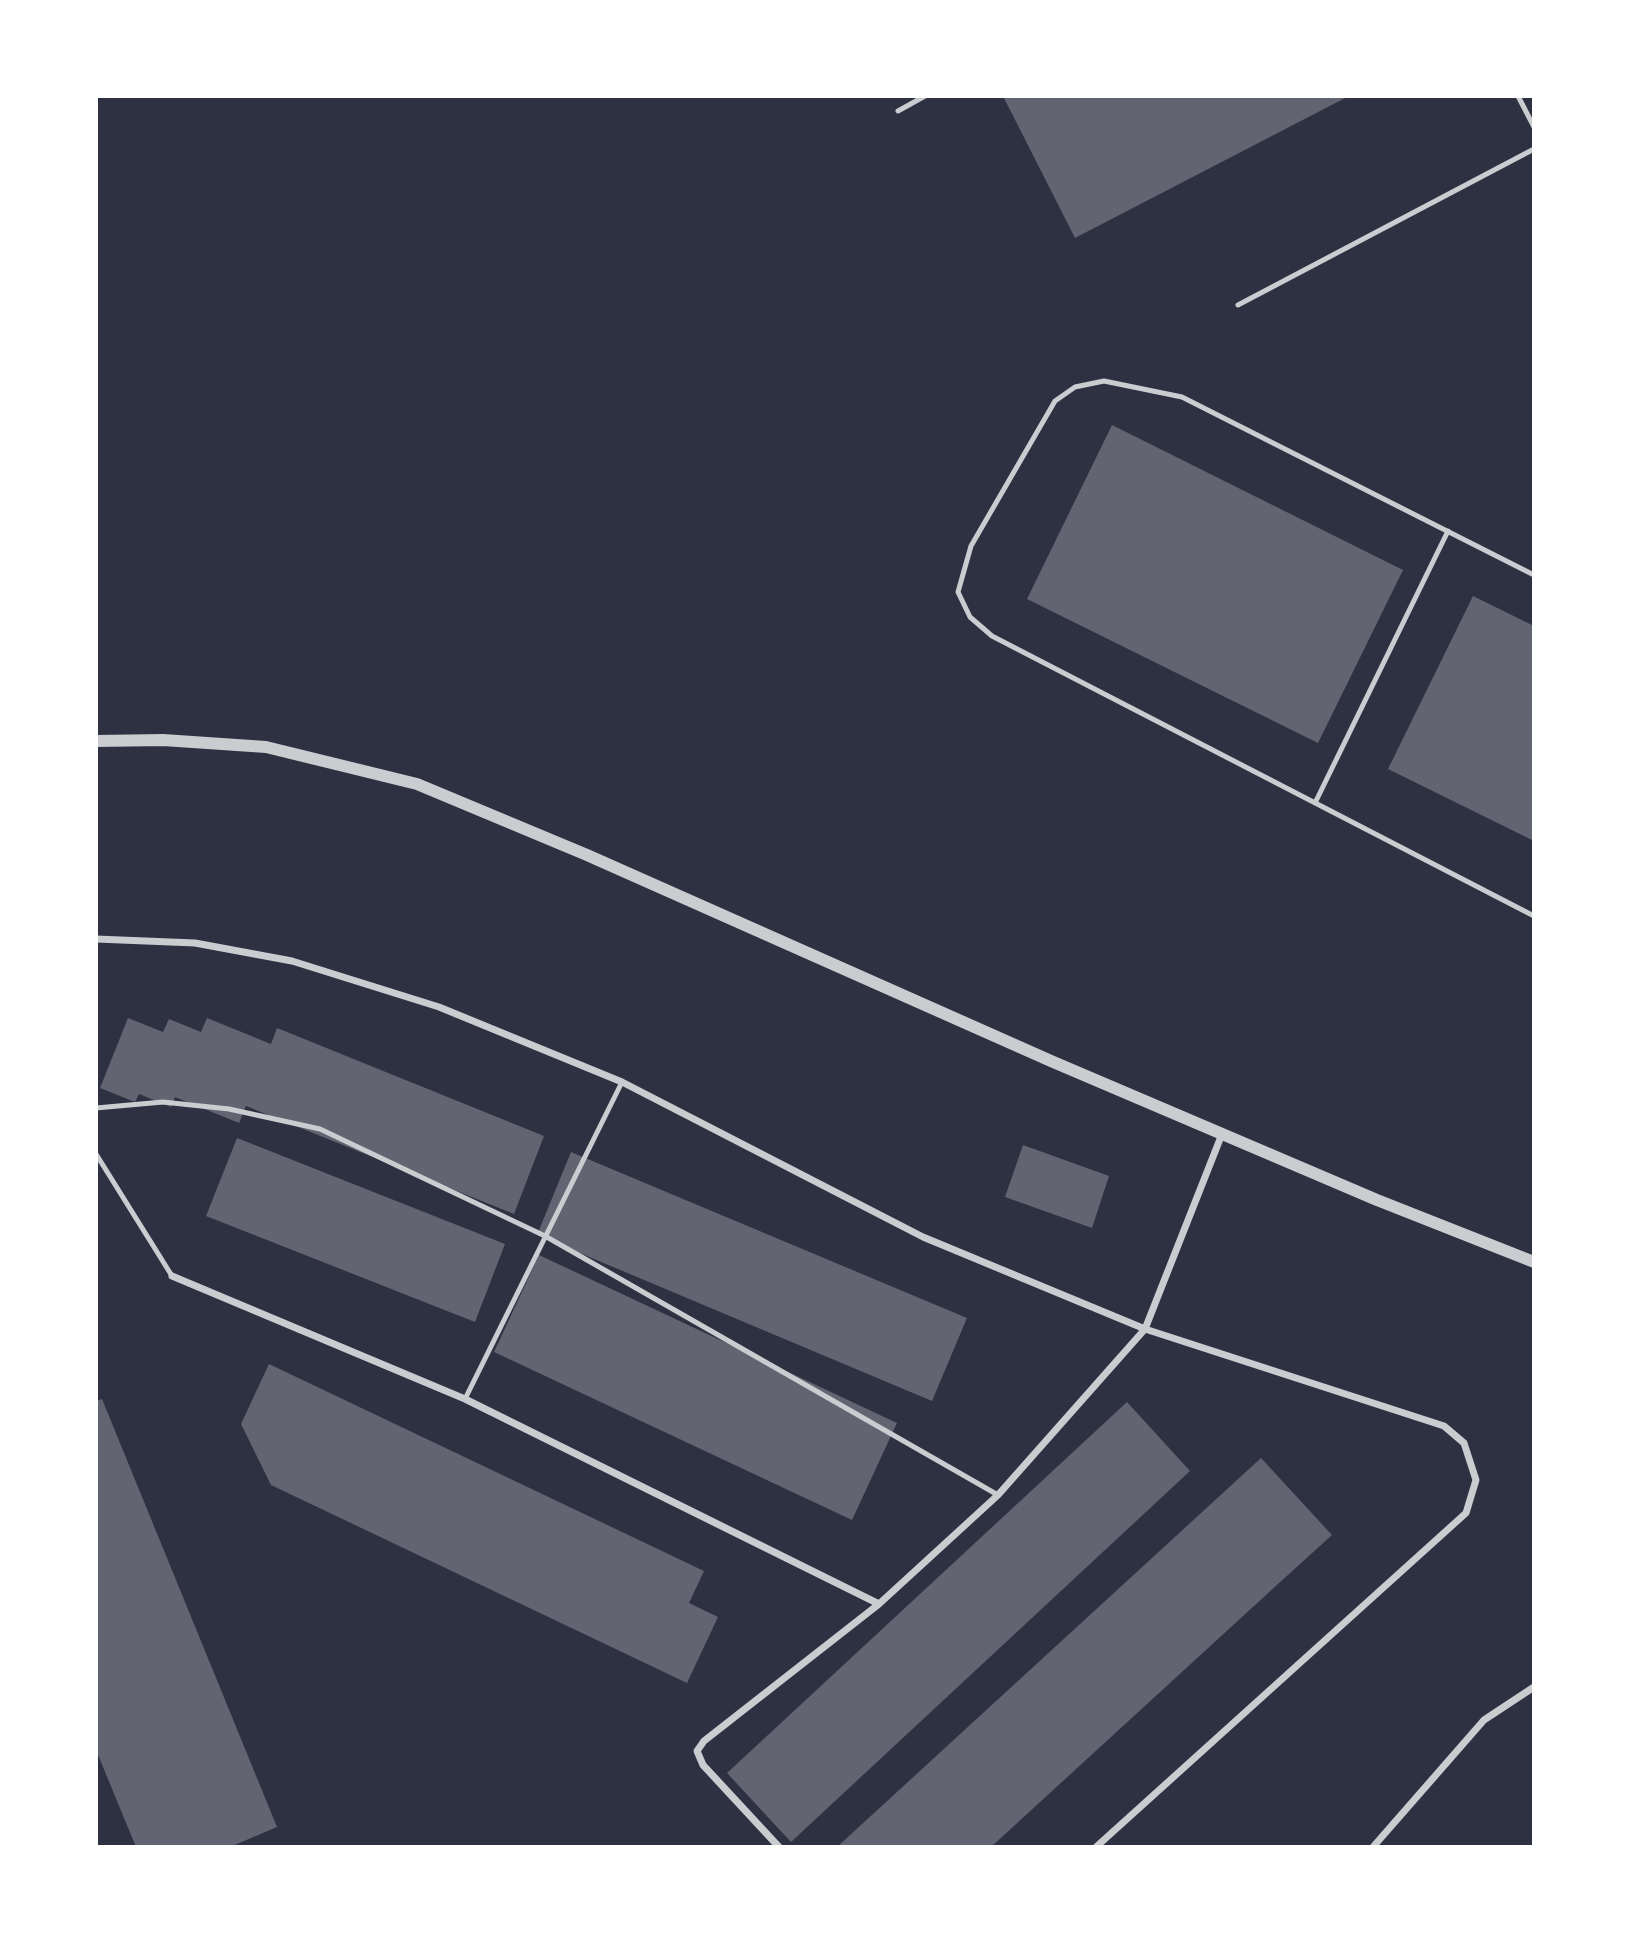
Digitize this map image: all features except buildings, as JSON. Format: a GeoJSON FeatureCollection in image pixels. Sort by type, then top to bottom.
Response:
{"type":"FeatureCollection","features":[{"type":"Feature","properties":{"kind":"street"},"geometry":{"type":"LineString","coordinates":[[96,741],[163,740],[266,747],[417,784],[587,855],[1222,1134],[1377,1200],[1534,1262]]}},
{"type":"Feature","properties":{"kind":"street"},"geometry":{"type":"LineString","coordinates":[[96,939],[195,943],[292,961],[439,1007],[622,1082],[923,1237],[1145,1329],[1444,1426],[1464,1443],[1476,1480],[1466,1513],[1096,1847]]}},
{"type":"Feature","properties":{"kind":"street"},"geometry":{"type":"LineString","coordinates":[[779,1847],[704,1765],[697,1752],[704,1741],[879,1604],[998,1495],[1145,1329],[1222,1134]]}},
{"type":"Feature","properties":{"kind":"street"},"geometry":{"type":"LineString","coordinates":[[172,1276],[464,1399],[879,1604]]}},
{"type":"Feature","properties":{"kind":"street"},"geometry":{"type":"LineString","coordinates":[[1373,1847],[1484,1720],[1534,1686]]}},
{"type":"Feature","properties":{"kind":"lane"},"geometry":{"type":"LineString","coordinates":[[898,111],[925,96]]}},
{"type":"Feature","properties":{"kind":"lane"},"geometry":{"type":"LineString","coordinates":[[1518,96],[1534,127]]}},
{"type":"Feature","properties":{"kind":"lane"},"geometry":{"type":"LineString","coordinates":[[1238,305],[1534,149]]}},
{"type":"Feature","properties":{"kind":"lane"},"geometry":{"type":"LineString","coordinates":[[1534,575],[1182,397],[1104,381],[1076,387],[1055,401],[971,547],[958,592],[970,617],[992,636],[1534,916]]}},
{"type":"Feature","properties":{"kind":"lane"},"geometry":{"type":"LineString","coordinates":[[1315,803],[1448,531]]}},
{"type":"Feature","properties":{"kind":"lane"},"geometry":{"type":"LineString","coordinates":[[464,1399],[622,1082]]}},
{"type":"Feature","properties":{"kind":"lane"},"geometry":{"type":"LineString","coordinates":[[96,1108],[163,1102],[229,1109],[320,1129],[545,1236],[998,1495]]}},
{"type":"Feature","properties":{"kind":"lane"},"geometry":{"type":"LineString","coordinates":[[96,1154],[172,1276]]}}]}
